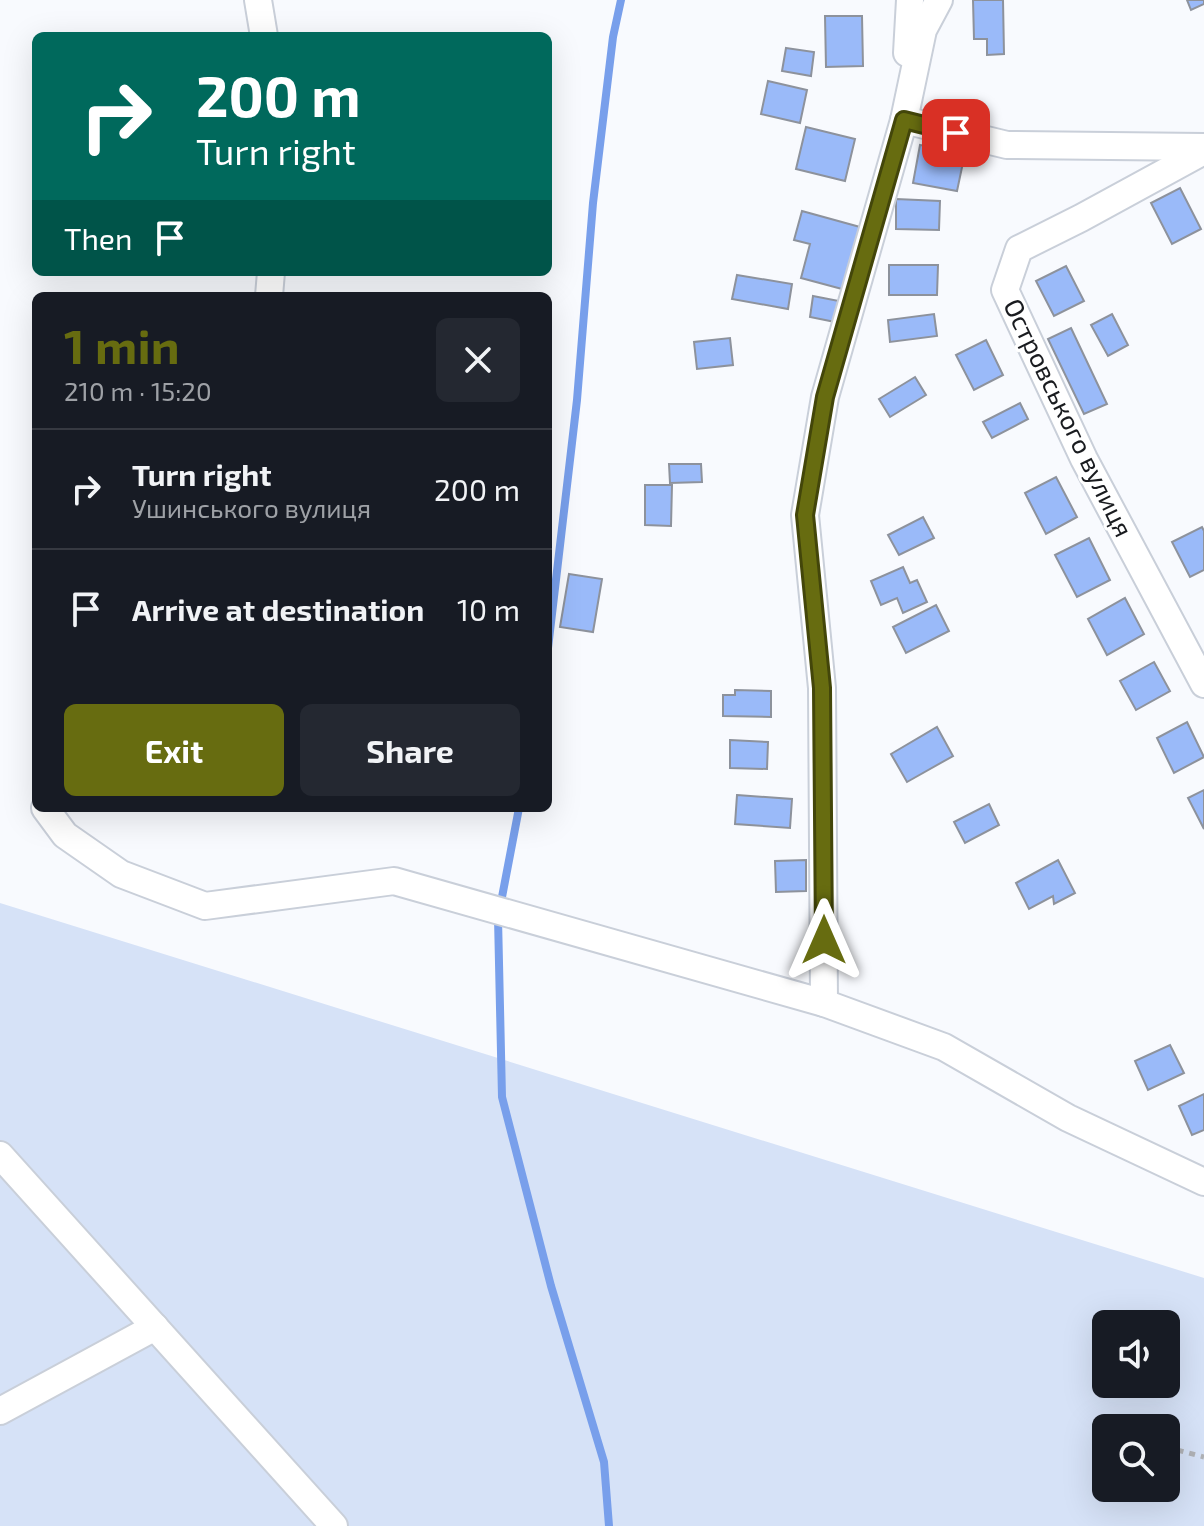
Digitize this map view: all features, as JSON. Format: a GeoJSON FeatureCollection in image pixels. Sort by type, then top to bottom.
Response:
{"type":"FeatureCollection","features":[{"type":"Feature","properties":{"kind":"street"},"geometry":{"type":"LineString","coordinates":[[258,0],[263,32]]}},
{"type":"Feature","properties":{"kind":"street"},"geometry":{"type":"LineString","coordinates":[[904,120],[910,0]]}},
{"type":"Feature","properties":{"kind":"street"},"geometry":{"type":"LineString","coordinates":[[824,1003],[822,688],[805,515],[825,397],[904,120],[923,30],[939,0]]}},
{"type":"Feature","properties":{"kind":"street"},"geometry":{"type":"LineString","coordinates":[[904,120],[1007,145],[1204,149]]}},
{"type":"Feature","properties":{"kind":"street","name":"Островського вулиця"},"geometry":{"type":"LineString","coordinates":[[1204,149],[1019,249],[1005,290],[1084,459],[1204,684]]}},
{"type":"Feature","properties":{"kind":"street"},"geometry":{"type":"LineString","coordinates":[[48,812],[65,835],[121,874],[205,906],[394,881],[824,1003],[944,1047],[1068,1118],[1204,1182]]}},
{"type":"Feature","properties":{"kind":"street"},"geometry":{"type":"LineString","coordinates":[[0,1155],[334,1526]]}},
{"type":"Feature","properties":{"kind":"street"},"geometry":{"type":"LineString","coordinates":[[0,1411],[155,1327]]}},
{"type":"Feature","properties":{"kind":"path"},"geometry":{"type":"LineString","coordinates":[[1180,1451],[1204,1457]]}},
{"type":"Feature","properties":{"kind":"shaded area"},"geometry":{"type":"Polygon","coordinates":[[[0,903],[1204,1278],[1204,1526],[0,1526],[0,903]]]}},
{"type":"Feature","properties":{"kind":"building"},"geometry":{"type":"Polygon","coordinates":[[[973,0],[1003,0],[1004,54],[987,55],[987,39],[974,39],[973,0]]]}},
{"type":"Feature","properties":{"kind":"building"},"geometry":{"type":"Polygon","coordinates":[[[1187,0],[1204,0],[1204,4],[1191,10],[1187,0]]]}},
{"type":"Feature","properties":{"kind":"building"},"geometry":{"type":"Polygon","coordinates":[[[825,16],[862,16],[863,66],[826,67],[825,16]]]}},
{"type":"Feature","properties":{"kind":"building"},"geometry":{"type":"Polygon","coordinates":[[[786,48],[814,52],[811,76],[782,71],[786,48]]]}},
{"type":"Feature","properties":{"kind":"building"},"geometry":{"type":"Polygon","coordinates":[[[768,81],[807,90],[800,123],[761,114],[768,81]]]}},
{"type":"Feature","properties":{"kind":"building"},"geometry":{"type":"Polygon","coordinates":[[[806,127],[855,139],[845,181],[796,169],[806,127]]]}},
{"type":"Feature","properties":{"kind":"building"},"geometry":{"type":"Polygon","coordinates":[[[920,145],[965,153],[957,191],[913,183],[920,145]]]}},
{"type":"Feature","properties":{"kind":"building"},"geometry":{"type":"Polygon","coordinates":[[[1180,188],[1201,229],[1172,244],[1151,203],[1180,188]]]}},
{"type":"Feature","properties":{"kind":"building"},"geometry":{"type":"Polygon","coordinates":[[[896,199],[940,201],[939,230],[896,229],[896,199]]]}},
{"type":"Feature","properties":{"kind":"building"},"geometry":{"type":"Polygon","coordinates":[[[802,211],[860,227],[842,289],[801,278],[810,244],[794,240],[802,211]]]}},
{"type":"Feature","properties":{"kind":"building"},"geometry":{"type":"Polygon","coordinates":[[[889,265],[938,265],[937,295],[889,295],[889,265]]]}},
{"type":"Feature","properties":{"kind":"building"},"geometry":{"type":"Polygon","coordinates":[[[1066,266],[1084,301],[1054,316],[1036,281],[1066,266]]]}},
{"type":"Feature","properties":{"kind":"building"},"geometry":{"type":"Polygon","coordinates":[[[737,275],[792,284],[788,309],[732,299],[737,275]]]}},
{"type":"Feature","properties":{"kind":"building"},"geometry":{"type":"Polygon","coordinates":[[[813,296],[844,302],[840,323],[810,317],[813,296]]]}},
{"type":"Feature","properties":{"kind":"building"},"geometry":{"type":"Polygon","coordinates":[[[934,314],[937,336],[890,342],[888,320],[934,314]]]}},
{"type":"Feature","properties":{"kind":"building"},"geometry":{"type":"Polygon","coordinates":[[[1112,314],[1128,345],[1108,356],[1091,325],[1112,314]]]}},
{"type":"Feature","properties":{"kind":"building"},"geometry":{"type":"Polygon","coordinates":[[[1071,328],[1107,404],[1084,414],[1048,339],[1071,328]]]}},
{"type":"Feature","properties":{"kind":"building"},"geometry":{"type":"Polygon","coordinates":[[[730,338],[733,365],[697,369],[694,342],[730,338]]]}},
{"type":"Feature","properties":{"kind":"building"},"geometry":{"type":"Polygon","coordinates":[[[986,340],[1003,375],[974,390],[956,355],[986,340]]]}},
{"type":"Feature","properties":{"kind":"building"},"geometry":{"type":"Polygon","coordinates":[[[915,377],[926,395],[890,417],[879,399],[915,377]]]}},
{"type":"Feature","properties":{"kind":"building"},"geometry":{"type":"Polygon","coordinates":[[[1020,403],[1028,419],[992,438],[983,422],[1020,403]]]}},
{"type":"Feature","properties":{"kind":"building"},"geometry":{"type":"Polygon","coordinates":[[[669,464],[701,464],[702,482],[670,483],[669,464]]]}},
{"type":"Feature","properties":{"kind":"building"},"geometry":{"type":"Polygon","coordinates":[[[1056,477],[1077,517],[1046,534],[1025,493],[1056,477]]]}},
{"type":"Feature","properties":{"kind":"building"},"geometry":{"type":"Polygon","coordinates":[[[645,485],[672,485],[671,526],[645,525],[645,485]]]}},
{"type":"Feature","properties":{"kind":"building"},"geometry":{"type":"Polygon","coordinates":[[[923,517],[934,538],[899,555],[888,535],[923,517]]]}},
{"type":"Feature","properties":{"kind":"building"},"geometry":{"type":"Polygon","coordinates":[[[1202,527],[1204,570],[1190,577],[1172,542],[1202,527]]]}},
{"type":"Feature","properties":{"kind":"building"},"geometry":{"type":"Polygon","coordinates":[[[1089,538],[1110,580],[1077,597],[1055,555],[1089,538]]]}},
{"type":"Feature","properties":{"kind":"building"},"geometry":{"type":"Polygon","coordinates":[[[903,567],[910,583],[917,580],[927,602],[903,613],[897,598],[881,605],[871,581],[903,567]]]}},
{"type":"Feature","properties":{"kind":"building"},"geometry":{"type":"Polygon","coordinates":[[[569,574],[602,579],[593,632],[560,627],[569,574]]]}},
{"type":"Feature","properties":{"kind":"building"},"geometry":{"type":"Polygon","coordinates":[[[1125,598],[1144,634],[1107,655],[1088,619],[1125,598]]]}},
{"type":"Feature","properties":{"kind":"building"},"geometry":{"type":"Polygon","coordinates":[[[936,605],[949,631],[906,653],[893,627],[936,605]]]}},
{"type":"Feature","properties":{"kind":"building"},"geometry":{"type":"Polygon","coordinates":[[[1154,662],[1170,691],[1136,710],[1120,681],[1154,662]]]}},
{"type":"Feature","properties":{"kind":"building"},"geometry":{"type":"Polygon","coordinates":[[[735,690],[771,691],[771,717],[723,716],[723,695],[735,695],[735,690]]]}},
{"type":"Feature","properties":{"kind":"building"},"geometry":{"type":"Polygon","coordinates":[[[1187,722],[1204,757],[1174,773],[1157,738],[1187,722]]]}},
{"type":"Feature","properties":{"kind":"building"},"geometry":{"type":"Polygon","coordinates":[[[937,727],[953,756],[907,782],[891,754],[937,727]]]}},
{"type":"Feature","properties":{"kind":"building"},"geometry":{"type":"Polygon","coordinates":[[[730,740],[768,742],[767,769],[730,768],[730,740]]]}},
{"type":"Feature","properties":{"kind":"building"},"geometry":{"type":"Polygon","coordinates":[[[1204,790],[1204,829],[1188,798],[1204,790]]]}},
{"type":"Feature","properties":{"kind":"building"},"geometry":{"type":"Polygon","coordinates":[[[737,795],[792,799],[790,828],[735,824],[737,795]]]}},
{"type":"Feature","properties":{"kind":"building"},"geometry":{"type":"Polygon","coordinates":[[[989,804],[999,825],[965,843],[954,822],[989,804]]]}},
{"type":"Feature","properties":{"kind":"building"},"geometry":{"type":"Polygon","coordinates":[[[806,860],[806,891],[776,892],[775,861],[806,860]]]}},
{"type":"Feature","properties":{"kind":"building"},"geometry":{"type":"Polygon","coordinates":[[[1058,860],[1075,893],[1054,904],[1053,896],[1029,909],[1016,883],[1058,860]]]}},
{"type":"Feature","properties":{"kind":"building"},"geometry":{"type":"Polygon","coordinates":[[[1170,1045],[1184,1073],[1148,1090],[1135,1061],[1170,1045]]]}},
{"type":"Feature","properties":{"kind":"building"},"geometry":{"type":"Polygon","coordinates":[[[1204,1094],[1204,1130],[1192,1135],[1179,1106],[1204,1094]]]}},
{"type":"Feature","properties":{"kind":"waterway"},"geometry":{"type":"LineString","coordinates":[[552,614],[577,400],[593,203],[613,37],[621,0]]}},
{"type":"Feature","properties":{"kind":"waterway"},"geometry":{"type":"LineString","coordinates":[[518,812],[498,918],[502,1097],[551,1286],[604,1462],[609,1526]]}},
{"type":"Feature","properties":{"kind":"route"},"geometry":{"type":"LineString","coordinates":[[824,940],[822,688],[805,515],[825,397],[904,120],[956,133]]}}]}
